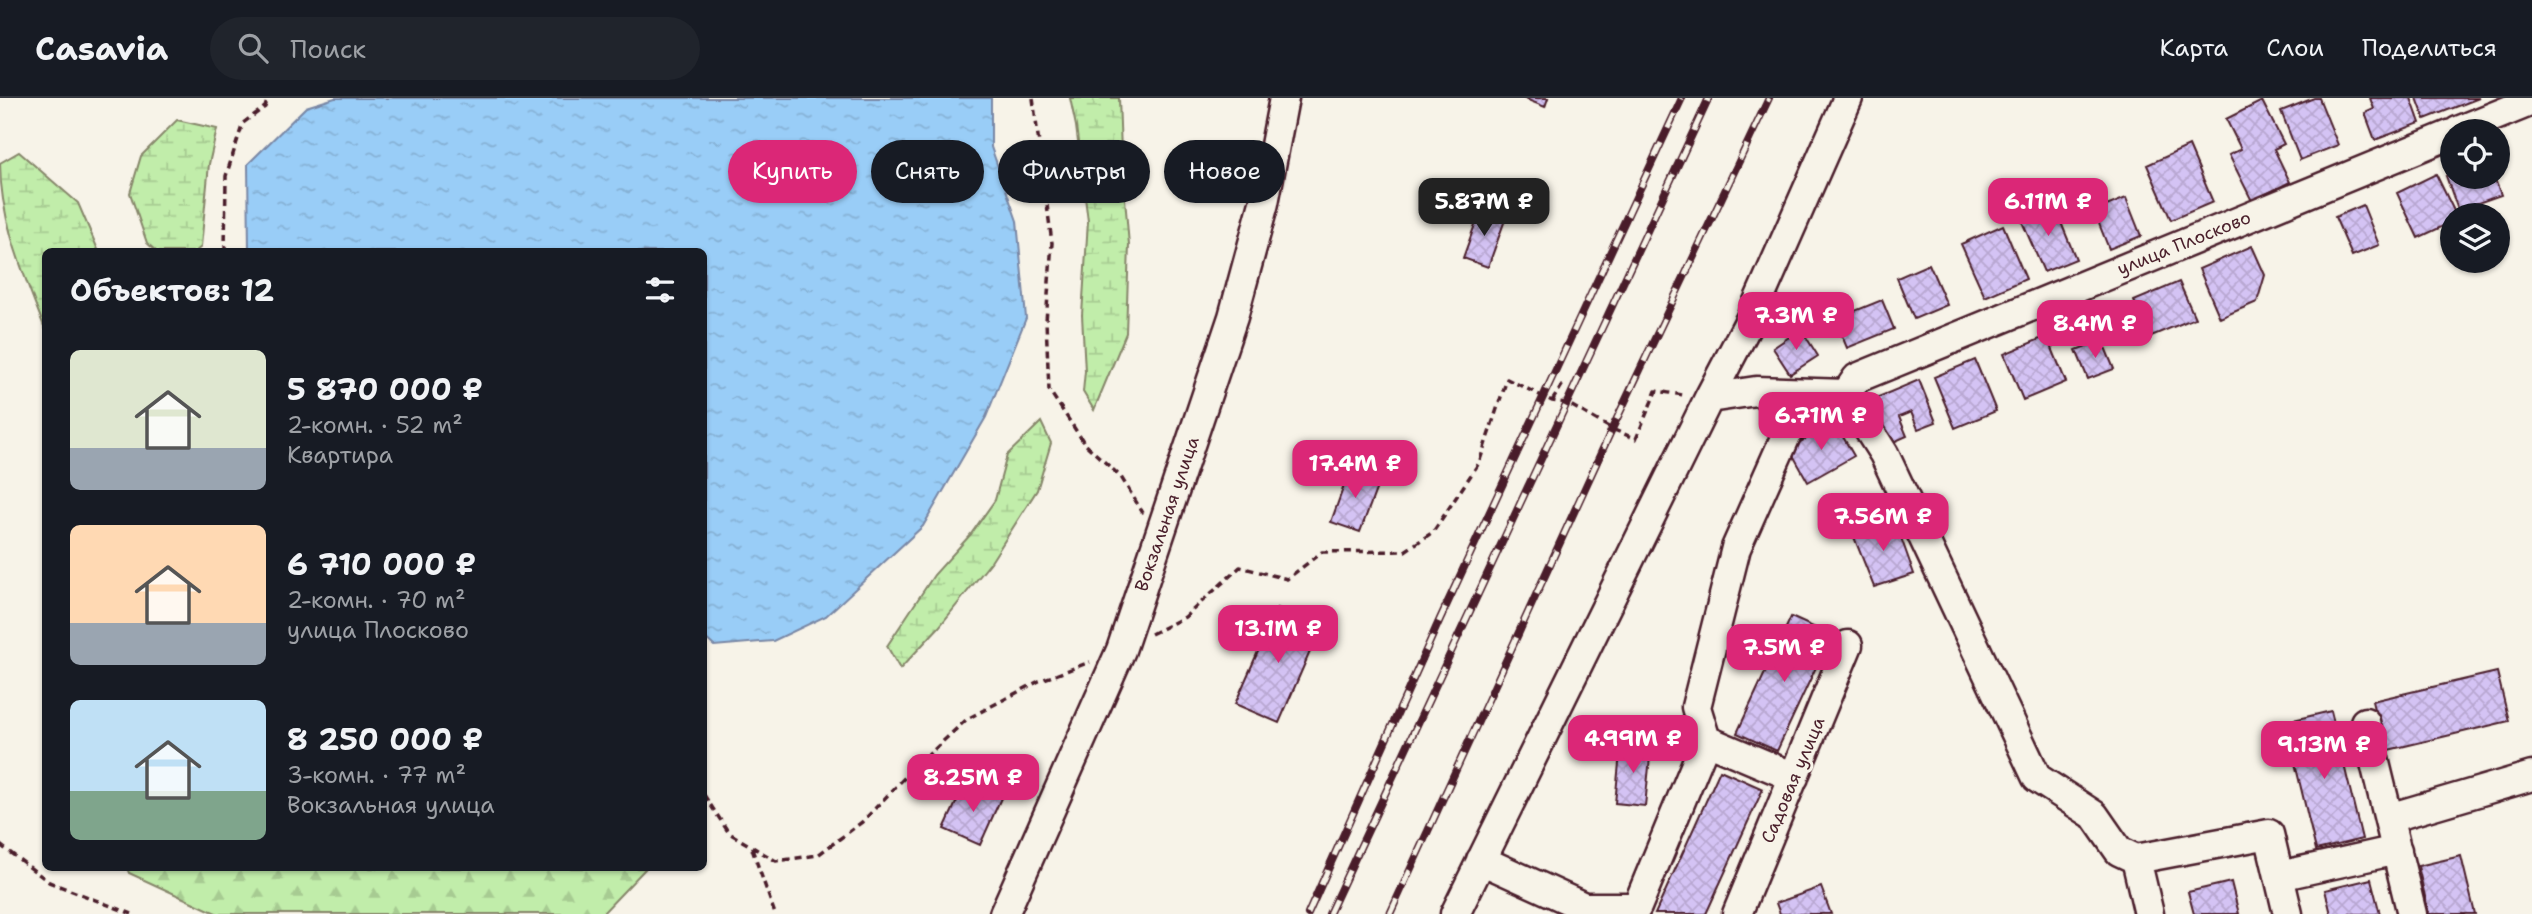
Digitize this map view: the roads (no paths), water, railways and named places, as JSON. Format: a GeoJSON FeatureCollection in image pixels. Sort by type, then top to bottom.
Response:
{"type":"FeatureCollection","features":[{"type":"Feature","properties":{"kind":"street","name":"Вокзальная улица"},"geometry":{"type":"LineString","coordinates":[[1004,914],[1121,650],[1233,317],[1264,203],[1284,98]]}},
{"type":"Feature","properties":{"kind":"street"},"geometry":{"type":"LineString","coordinates":[[1455,914],[1709,398],[1751,320],[1848,98]]}},
{"type":"Feature","properties":{"kind":"street"},"geometry":{"type":"LineString","coordinates":[[2488,119],[2532,101]]}},
{"type":"Feature","properties":{"kind":"street","name":"улица Плосково"},"geometry":{"type":"LineString","coordinates":[[1846,394],[1857,377],[2440,139]]}},
{"type":"Feature","properties":{"kind":"street"},"geometry":{"type":"LineString","coordinates":[[1709,398],[1756,391],[1846,394],[1884,454],[2037,778],[2094,815],[2119,851],[2136,859],[2269,834],[2288,914]]}},
{"type":"Feature","properties":{"kind":"street"},"geometry":{"type":"LineString","coordinates":[[1481,860],[1582,911],[1637,907],[1706,740],[1696,707],[1735,548],[1805,393]]}},
{"type":"Feature","properties":{"kind":"street","name":"Садовая улица"},"geometry":{"type":"LineString","coordinates":[[1737,914],[1849,645]]}},
{"type":"Feature","properties":{"kind":"street"},"geometry":{"type":"LineString","coordinates":[[2365,722],[2412,914]]}},
{"type":"Feature","properties":{"kind":"street"},"geometry":{"type":"LineString","coordinates":[[1706,740],[1794,777]]}},
{"type":"Feature","properties":{"kind":"street"},"geometry":{"type":"LineString","coordinates":[[2389,818],[2532,776]]}},
{"type":"Feature","properties":{"kind":"street"},"geometry":{"type":"LineString","coordinates":[[2279,876],[2397,850]]}},
{"type":"Feature","properties":{"kind":"street"},"geometry":{"type":"LineString","coordinates":[[2136,859],[2149,914]]}},
{"type":"Feature","properties":{"kind":"water"},"geometry":{"type":"Polygon","coordinates":[[[335,98],[991,98],[991,147],[998,167],[998,203],[1011,203],[1017,221],[1026,318],[986,417],[923,526],[826,616],[773,641],[714,646],[707,640],[707,248],[249,248],[248,164],[306,107],[335,98]]]}},
{"type":"Feature","properties":{"kind":"railway"},"geometry":{"type":"LineString","coordinates":[[1308,914],[1440,619],[1682,98]]}},
{"type":"Feature","properties":{"kind":"railway"},"geometry":{"type":"LineString","coordinates":[[1329,914],[1709,98]]}},
{"type":"Feature","properties":{"kind":"railway"},"geometry":{"type":"LineString","coordinates":[[1390,914],[1612,429],[1769,98]]}}]}
